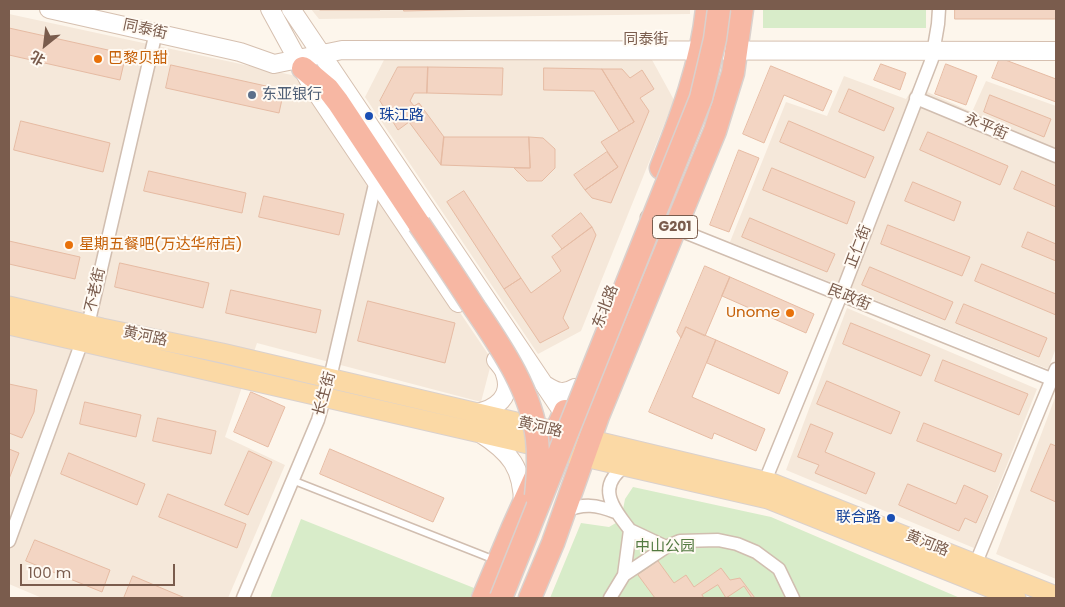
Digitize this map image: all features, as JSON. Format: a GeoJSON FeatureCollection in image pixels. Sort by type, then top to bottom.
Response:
{"type":"FeatureCollection","features":[{"type":"Feature","properties":{"kind":"highway","name":"东北路"},"geometry":{"type":"LineString","coordinates":[[483,598],[575,388],[687,101],[702,45],[707,9]]}},
{"type":"Feature","properties":{"kind":"highway","name":"东北路"},"geometry":{"type":"LineString","coordinates":[[501,598],[701,98],[713,47],[719,9]]}},
{"type":"Feature","properties":{"kind":"highway","name":"东北路"},"geometry":{"type":"LineString","coordinates":[[513,598],[713,99],[727,39],[730,9]]}},
{"type":"Feature","properties":{"kind":"highway","name":"G201"},"geometry":{"type":"LineString","coordinates":[[535,588],[565,511],[585,445],[714,131],[730,82],[738,45],[742,9]]}},
{"type":"Feature","properties":{"kind":"highway"},"geometry":{"type":"LineString","coordinates":[[298,59],[328,89],[338,102],[515,371],[537,438],[538,457],[534,506],[528,533]]}},
{"type":"Feature","properties":{"kind":"highway"},"geometry":{"type":"LineString","coordinates":[[575,388],[605,400]]}},
{"type":"Feature","properties":{"kind":"highway"},"geometry":{"type":"LineString","coordinates":[[499,561],[535,588]]}},
{"type":"Feature","properties":{"kind":"main road","name":"黄河路"},"geometry":{"type":"LineString","coordinates":[[9,306],[85,334],[325,397],[480,433],[556,431]]}},
{"type":"Feature","properties":{"kind":"main road","name":"黄河路"},"geometry":{"type":"LineString","coordinates":[[9,325],[222,352],[556,431],[626,466],[768,499],[973,571],[1056,596]]}},
{"type":"Feature","properties":{"kind":"main road","name":"黄河路"},"geometry":{"type":"LineString","coordinates":[[585,445],[765,481],[973,571],[1016,598]]}},
{"type":"Feature","properties":{"kind":"street","name":"同泰街"},"geometry":{"type":"LineString","coordinates":[[50,9],[240,52],[248,46],[298,59],[340,40],[702,45],[935,45],[1056,40]]}},
{"type":"Feature","properties":{"kind":"street"},"geometry":{"type":"LineString","coordinates":[[270,9],[312,86],[505,373],[507,384],[505,394],[500,402],[486,411],[476,413]]}},
{"type":"Feature","properties":{"kind":"street"},"geometry":{"type":"LineString","coordinates":[[291,9],[545,385],[554,391],[562,393],[569,392],[575,388]]}},
{"type":"Feature","properties":{"kind":"street","name":"正仁街"},"geometry":{"type":"LineString","coordinates":[[765,481],[841,294],[916,98],[935,45],[939,9]]}},
{"type":"Feature","properties":{"kind":"street","name":"不老街"},"geometry":{"type":"LineString","coordinates":[[9,541],[85,334],[156,32]]}},
{"type":"Feature","properties":{"kind":"street","name":"同泰街"},"geometry":{"type":"LineString","coordinates":[[935,45],[1056,51]]}},
{"type":"Feature","properties":{"kind":"street","name":"永平街"},"geometry":{"type":"LineString","coordinates":[[916,98],[1056,156]]}},
{"type":"Feature","properties":{"kind":"street","name":"长生街"},"geometry":{"type":"LineString","coordinates":[[244,598],[318,420],[330,378],[376,180]]}},
{"type":"Feature","properties":{"kind":"street","name":"民政街"},"geometry":{"type":"LineString","coordinates":[[642,215],[1055,376]]}},
{"type":"Feature","properties":{"kind":"street"},"geometry":{"type":"LineString","coordinates":[[505,373],[526,358]]}},
{"type":"Feature","properties":{"kind":"street"},"geometry":{"type":"LineString","coordinates":[[973,571],[1055,376]]}},
{"type":"Feature","properties":{"kind":"street"},"geometry":{"type":"LineString","coordinates":[[545,385],[556,431]]}},
{"type":"Feature","properties":{"kind":"street"},"geometry":{"type":"LineString","coordinates":[[480,433],[496,443],[508,454],[516,466],[521,478],[523,506]]}},
{"type":"Feature","properties":{"kind":"street"},"geometry":{"type":"LineString","coordinates":[[626,466],[616,472],[608,486],[615,512],[630,530],[666,547]]}},
{"type":"Feature","properties":{"kind":"street"},"geometry":{"type":"LineString","coordinates":[[565,511],[577,506],[590,504],[615,512]]}},
{"type":"Feature","properties":{"kind":"street"},"geometry":{"type":"LineString","coordinates":[[610,598],[624,575],[630,530]]}},
{"type":"Feature","properties":{"kind":"street"},"geometry":{"type":"LineString","coordinates":[[624,575],[680,540],[718,540],[737,544],[756,552],[779,569],[793,598]]}},
{"type":"Feature","properties":{"kind":"lane"},"geometry":{"type":"LineString","coordinates":[[292,480],[499,561]]}},
{"type":"Feature","properties":{"kind":"shaded area"},"geometry":{"type":"Polygon","coordinates":[[[311,9],[690,9],[690,14],[319,19],[311,9]]]}},
{"type":"Feature","properties":{"kind":"shaded area"},"geometry":{"type":"Polygon","coordinates":[[[9,14],[301,77],[492,360],[481,402],[257,343],[225,437],[285,465],[228,598],[42,598],[9,584],[9,14]]]}},
{"type":"Feature","properties":{"kind":"shaded area"},"geometry":{"type":"Polygon","coordinates":[[[385,58],[651,58],[674,100],[581,331],[538,354],[365,97],[385,58]]]}},
{"type":"Feature","properties":{"kind":"shaded area"},"geometry":{"type":"Polygon","coordinates":[[[844,76],[906,99],[914,86],[972,112],[986,81],[1056,106],[1056,348],[1048,369],[730,242],[786,102],[827,116],[844,76]]]}},
{"type":"Feature","properties":{"kind":"shaded area"},"geometry":{"type":"Polygon","coordinates":[[[847,308],[1037,389],[974,548],[786,470],[847,308]]]}},
{"type":"Feature","properties":{"kind":"shaded area"},"geometry":{"type":"Polygon","coordinates":[[[1056,395],[1056,579],[996,554],[1056,395]]]}},
{"type":"Feature","properties":{"kind":"green space"},"geometry":{"type":"Polygon","coordinates":[[[763,9],[926,9],[926,28],[763,28],[763,9]]]}},
{"type":"Feature","properties":{"kind":"green space","name":"中山公园"},"geometry":{"type":"Polygon","coordinates":[[[633,487],[771,517],[960,598],[550,598],[581,523],[609,527],[621,520],[625,499],[633,487]]]}},
{"type":"Feature","properties":{"kind":"green space"},"geometry":{"type":"Polygon","coordinates":[[[301,519],[474,588],[470,598],[270,598],[301,519]]]}},
{"type":"Feature","properties":{"kind":"building"},"geometry":{"type":"Polygon","coordinates":[[[380,9],[380,10],[320,10],[380,9]]]}},
{"type":"Feature","properties":{"kind":"building"},"geometry":{"type":"Polygon","coordinates":[[[404,9],[490,9],[404,11],[404,9]]]}},
{"type":"Feature","properties":{"kind":"building"},"geometry":{"type":"Polygon","coordinates":[[[955,9],[1056,9],[1056,19],[955,19],[955,9]]]}},
{"type":"Feature","properties":{"kind":"building"},"geometry":{"type":"Polygon","coordinates":[[[9,28],[126,54],[120,80],[9,55],[9,28]]]}},
{"type":"Feature","properties":{"kind":"building"},"geometry":{"type":"Polygon","coordinates":[[[1000,58],[1056,79],[1056,102],[992,78],[1000,58]]]}},
{"type":"Feature","properties":{"kind":"building"},"geometry":{"type":"Polygon","coordinates":[[[881,64],[906,73],[900,90],[874,80],[881,64]]]}},
{"type":"Feature","properties":{"kind":"building"},"geometry":{"type":"Polygon","coordinates":[[[946,64],[977,76],[966,105],[935,94],[946,64]]]}},
{"type":"Feature","properties":{"kind":"building"},"geometry":{"type":"Polygon","coordinates":[[[171,65],[284,90],[279,113],[166,88],[171,65]]]}},
{"type":"Feature","properties":{"kind":"building"},"geometry":{"type":"Polygon","coordinates":[[[771,66],[832,91],[823,111],[784,95],[764,143],[743,134],[771,66]]]}},
{"type":"Feature","properties":{"kind":"building"},"geometry":{"type":"Polygon","coordinates":[[[398,67],[428,67],[427,93],[414,93],[410,101],[414,106],[419,103],[444,137],[441,165],[409,122],[398,130],[380,101],[398,67]]]}},
{"type":"Feature","properties":{"kind":"building"},"geometry":{"type":"Polygon","coordinates":[[[428,67],[503,68],[502,95],[427,93],[428,67]]]}},
{"type":"Feature","properties":{"kind":"building"},"geometry":{"type":"Polygon","coordinates":[[[544,68],[602,69],[634,122],[619,131],[594,91],[544,90],[544,68]]]}},
{"type":"Feature","properties":{"kind":"building"},"geometry":{"type":"Polygon","coordinates":[[[602,69],[622,69],[630,78],[642,70],[654,89],[640,98],[649,111],[611,203],[592,198],[585,190],[618,167],[601,142],[634,122],[602,69]]]}},
{"type":"Feature","properties":{"kind":"building"},"geometry":{"type":"Polygon","coordinates":[[[849,89],[894,108],[884,131],[839,112],[849,89]]]}},
{"type":"Feature","properties":{"kind":"building"},"geometry":{"type":"Polygon","coordinates":[[[990,95],[1051,119],[1044,137],[984,112],[990,95]]]}},
{"type":"Feature","properties":{"kind":"building"},"geometry":{"type":"Polygon","coordinates":[[[21,121],[110,143],[103,172],[14,150],[21,121]]]}},
{"type":"Feature","properties":{"kind":"building"},"geometry":{"type":"Polygon","coordinates":[[[789,121],[874,157],[865,178],[780,142],[789,121]]]}},
{"type":"Feature","properties":{"kind":"building"},"geometry":{"type":"Polygon","coordinates":[[[928,132],[1008,166],[1000,185],[920,150],[928,132]]]}},
{"type":"Feature","properties":{"kind":"building"},"geometry":{"type":"Polygon","coordinates":[[[444,137],[529,137],[530,168],[441,165],[444,137]]]}},
{"type":"Feature","properties":{"kind":"building"},"geometry":{"type":"Polygon","coordinates":[[[529,137],[543,138],[555,149],[555,168],[542,181],[527,181],[514,168],[530,168],[529,137]]]}},
{"type":"Feature","properties":{"kind":"building"},"geometry":{"type":"Polygon","coordinates":[[[739,150],[759,158],[729,232],[710,225],[739,150]]]}},
{"type":"Feature","properties":{"kind":"building"},"geometry":{"type":"Polygon","coordinates":[[[607,152],[618,167],[585,190],[574,175],[607,152]]]}},
{"type":"Feature","properties":{"kind":"building"},"geometry":{"type":"Polygon","coordinates":[[[772,168],[855,202],[847,224],[763,190],[772,168]]]}},
{"type":"Feature","properties":{"kind":"building"},"geometry":{"type":"Polygon","coordinates":[[[149,171],[246,193],[242,213],[144,191],[149,171]]]}},
{"type":"Feature","properties":{"kind":"building"},"geometry":{"type":"Polygon","coordinates":[[[1022,171],[1056,186],[1056,207],[1014,189],[1022,171]]]}},
{"type":"Feature","properties":{"kind":"building"},"geometry":{"type":"Polygon","coordinates":[[[913,182],[961,202],[954,221],[905,201],[913,182]]]}},
{"type":"Feature","properties":{"kind":"building"},"geometry":{"type":"Polygon","coordinates":[[[464,191],[521,278],[504,289],[447,202],[464,191]]]}},
{"type":"Feature","properties":{"kind":"building"},"geometry":{"type":"Polygon","coordinates":[[[264,196],[344,214],[339,235],[259,217],[264,196]]]}},
{"type":"Feature","properties":{"kind":"building"},"geometry":{"type":"Polygon","coordinates":[[[581,213],[592,227],[562,249],[552,236],[581,213]]]}},
{"type":"Feature","properties":{"kind":"building"},"geometry":{"type":"Polygon","coordinates":[[[750,218],[835,254],[827,272],[742,237],[750,218]]]}},
{"type":"Feature","properties":{"kind":"building"},"geometry":{"type":"Polygon","coordinates":[[[888,225],[970,257],[962,276],[881,244],[888,225]]]}},
{"type":"Feature","properties":{"kind":"building"},"geometry":{"type":"Polygon","coordinates":[[[592,227],[596,235],[563,318],[569,328],[540,343],[504,289],[521,278],[531,293],[561,271],[552,257],[592,227]]]}},
{"type":"Feature","properties":{"kind":"building"},"geometry":{"type":"Polygon","coordinates":[[[1028,232],[1056,244],[1056,261],[1022,247],[1028,232]]]}},
{"type":"Feature","properties":{"kind":"building"},"geometry":{"type":"Polygon","coordinates":[[[9,241],[80,257],[75,279],[9,264],[9,241]]]}},
{"type":"Feature","properties":{"kind":"building"},"geometry":{"type":"Polygon","coordinates":[[[120,263],[209,283],[203,308],[115,287],[120,263]]]}},
{"type":"Feature","properties":{"kind":"building"},"geometry":{"type":"Polygon","coordinates":[[[982,264],[1056,294],[1056,315],[975,281],[982,264]]]}},
{"type":"Feature","properties":{"kind":"building"},"geometry":{"type":"Polygon","coordinates":[[[705,266],[730,277],[705,336],[686,327],[681,338],[677,332],[705,266]]]}},
{"type":"Feature","properties":{"kind":"building"},"geometry":{"type":"Polygon","coordinates":[[[870,267],[953,302],[945,320],[862,285],[870,267]]]}},
{"type":"Feature","properties":{"kind":"building"},"geometry":{"type":"Polygon","coordinates":[[[730,277],[814,314],[806,333],[722,296],[730,277]]]}},
{"type":"Feature","properties":{"kind":"building"},"geometry":{"type":"Polygon","coordinates":[[[231,290],[321,310],[316,333],[226,313],[231,290]]]}},
{"type":"Feature","properties":{"kind":"building"},"geometry":{"type":"Polygon","coordinates":[[[368,301],[455,323],[445,363],[358,341],[368,301]]]}},
{"type":"Feature","properties":{"kind":"building"},"geometry":{"type":"Polygon","coordinates":[[[964,304],[1047,338],[1039,357],[956,323],[964,304]]]}},
{"type":"Feature","properties":{"kind":"building"},"geometry":{"type":"Polygon","coordinates":[[[851,323],[930,355],[921,376],[843,344],[851,323]]]}},
{"type":"Feature","properties":{"kind":"building"},"geometry":{"type":"Polygon","coordinates":[[[686,327],[716,340],[692,397],[765,429],[756,451],[714,433],[712,439],[649,412],[686,327]]]}},
{"type":"Feature","properties":{"kind":"building"},"geometry":{"type":"Polygon","coordinates":[[[716,340],[788,372],[779,394],[707,363],[716,340]]]}},
{"type":"Feature","properties":{"kind":"building"},"geometry":{"type":"Polygon","coordinates":[[[943,360],[1028,394],[1019,415],[935,381],[943,360]]]}},
{"type":"Feature","properties":{"kind":"building"},"geometry":{"type":"Polygon","coordinates":[[[827,381],[900,412],[891,434],[817,404],[827,381]]]}},
{"type":"Feature","properties":{"kind":"building"},"geometry":{"type":"Polygon","coordinates":[[[9,384],[37,390],[34,412],[22,438],[9,433],[9,384]]]}},
{"type":"Feature","properties":{"kind":"building"},"geometry":{"type":"Polygon","coordinates":[[[251,392],[285,407],[268,447],[234,432],[251,392]]]}},
{"type":"Feature","properties":{"kind":"building"},"geometry":{"type":"Polygon","coordinates":[[[85,402],[141,415],[136,437],[80,424],[85,402]]]}},
{"type":"Feature","properties":{"kind":"building"},"geometry":{"type":"Polygon","coordinates":[[[158,418],[216,431],[211,454],[153,441],[158,418]]]}},
{"type":"Feature","properties":{"kind":"building"},"geometry":{"type":"Polygon","coordinates":[[[924,423],[1002,454],[995,472],[917,441],[924,423]]]}},
{"type":"Feature","properties":{"kind":"building"},"geometry":{"type":"Polygon","coordinates":[[[811,424],[833,433],[825,452],[875,473],[866,494],[815,473],[819,465],[798,457],[811,424]]]}},
{"type":"Feature","properties":{"kind":"building"},"geometry":{"type":"Polygon","coordinates":[[[1051,444],[1056,446],[1056,502],[1031,491],[1051,444]]]}},
{"type":"Feature","properties":{"kind":"building"},"geometry":{"type":"Polygon","coordinates":[[[9,449],[19,453],[9,479],[9,449]]]}},
{"type":"Feature","properties":{"kind":"building"},"geometry":{"type":"Polygon","coordinates":[[[330,449],[444,498],[433,522],[320,474],[330,449]]]}},
{"type":"Feature","properties":{"kind":"building"},"geometry":{"type":"Polygon","coordinates":[[[249,451],[272,462],[248,515],[225,505],[249,451]]]}},
{"type":"Feature","properties":{"kind":"building"},"geometry":{"type":"Polygon","coordinates":[[[69,453],[145,484],[137,505],[61,474],[69,453]]]}},
{"type":"Feature","properties":{"kind":"building"},"geometry":{"type":"Polygon","coordinates":[[[908,484],[956,504],[964,485],[988,496],[976,523],[965,518],[959,531],[899,505],[908,484]]]}},
{"type":"Feature","properties":{"kind":"building"},"geometry":{"type":"Polygon","coordinates":[[[168,494],[246,524],[237,548],[159,517],[168,494]]]}},
{"type":"Feature","properties":{"kind":"building"},"geometry":{"type":"Polygon","coordinates":[[[35,540],[110,570],[102,592],[26,561],[35,540]]]}},
{"type":"Feature","properties":{"kind":"building"},"geometry":{"type":"Polygon","coordinates":[[[658,561],[674,583],[686,575],[694,587],[721,568],[730,580],[740,578],[755,598],[655,598],[638,575],[658,561]]]}},
{"type":"Feature","properties":{"kind":"building"},"geometry":{"type":"Polygon","coordinates":[[[133,576],[185,598],[124,598],[133,576]]]}},
{"type":"Feature","properties":{"kind":"building"},"geometry":{"type":"Polygon","coordinates":[[[718,585],[726,598],[704,598],[702,595],[718,585]]]}},
{"type":"Feature","properties":{"kind":"building"},"geometry":{"type":"Polygon","coordinates":[[[744,586],[752,598],[726,598],[744,586]]]}},
{"type":"Feature","properties":{"kind":"place","name":"巴黎贝甜"},"geometry":{"type":"Point","coordinates":[98,59]}},
{"type":"Feature","properties":{"kind":"place","name":"东亚银行"},"geometry":{"type":"Point","coordinates":[252,95]}},
{"type":"Feature","properties":{"kind":"place","name":"珠江路"},"geometry":{"type":"Point","coordinates":[369,116]}},
{"type":"Feature","properties":{"kind":"place","name":"星期五餐吧(万达华府店)"},"geometry":{"type":"Point","coordinates":[69,245]}},
{"type":"Feature","properties":{"kind":"place","name":"Unome"},"geometry":{"type":"Point","coordinates":[790,313]}},
{"type":"Feature","properties":{"kind":"place","name":"联合路"},"geometry":{"type":"Point","coordinates":[891,518]}}]}
